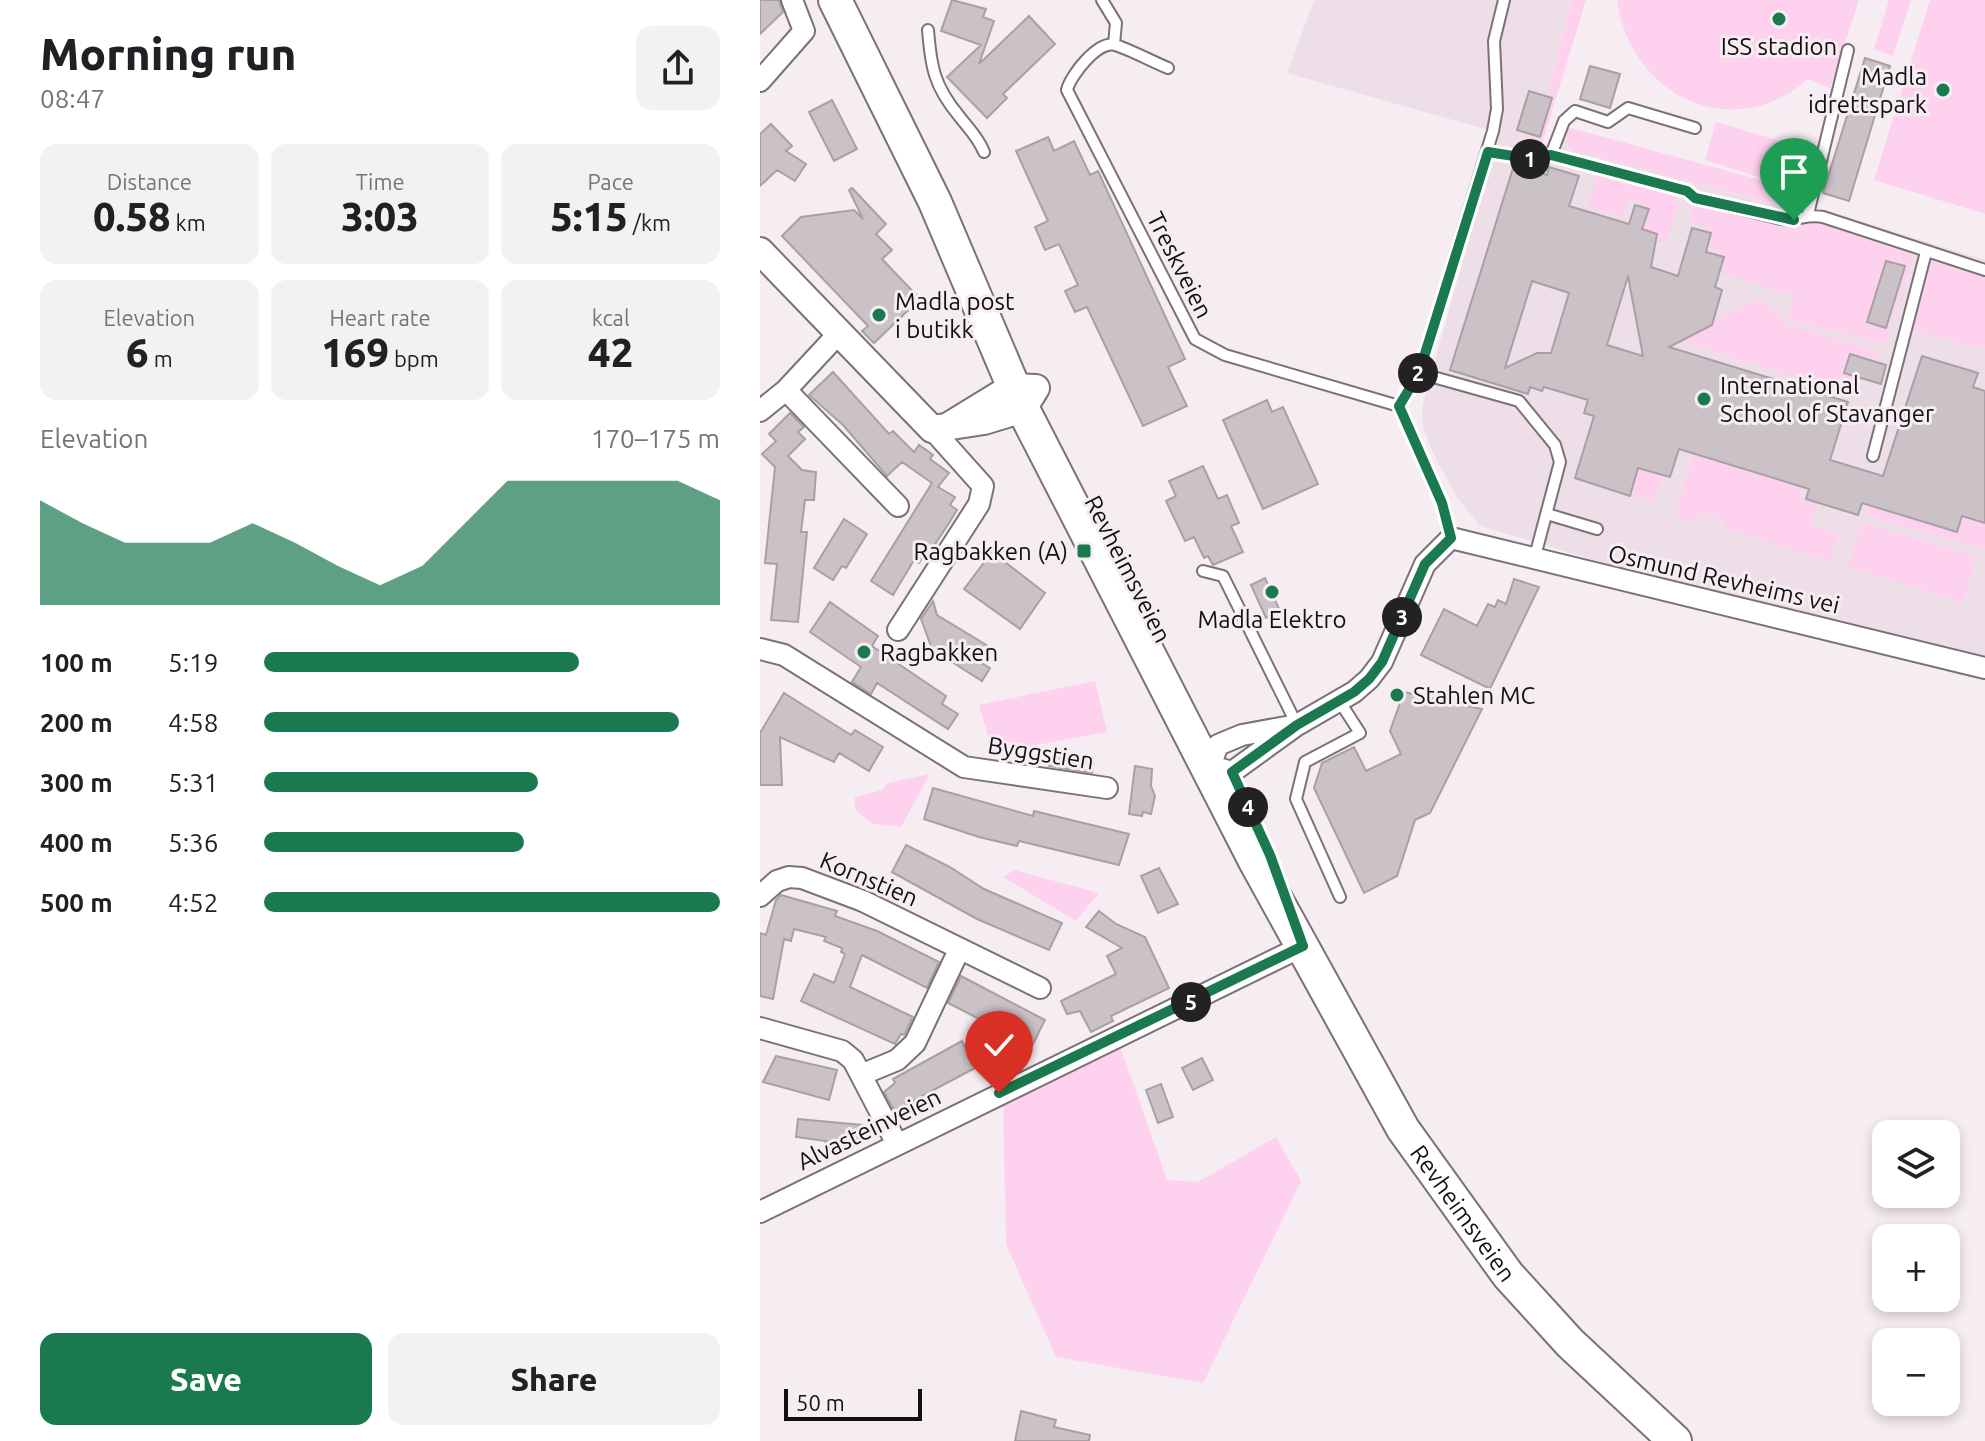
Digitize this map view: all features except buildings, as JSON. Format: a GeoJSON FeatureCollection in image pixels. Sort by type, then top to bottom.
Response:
{"type":"FeatureCollection","features":[{"type":"Feature","properties":{"kind":"main road","name":"Revheimsveien"},"geometry":{"type":"LineString","coordinates":[[835,0],[935,202],[1024,395],[1270,855],[1303,946],[1403,1129],[1508,1275],[1570,1343],[1675,1441]]}},
{"type":"Feature","properties":{"kind":"street"},"geometry":{"type":"LineString","coordinates":[[760,81],[804,31],[792,0]]}},
{"type":"Feature","properties":{"kind":"street"},"geometry":{"type":"LineString","coordinates":[[760,251],[839,333],[941,427],[983,486],[979,504],[898,630]]}},
{"type":"Feature","properties":{"kind":"street"},"geometry":{"type":"LineString","coordinates":[[760,411],[786,390],[839,333]]}},
{"type":"Feature","properties":{"kind":"street"},"geometry":{"type":"LineString","coordinates":[[786,390],[898,506]]}},
{"type":"Feature","properties":{"kind":"street"},"geometry":{"type":"LineString","coordinates":[[941,427],[1024,395]]}},
{"type":"Feature","properties":{"kind":"street"},"geometry":{"type":"LineString","coordinates":[[1220,761],[1340,702],[1369,679],[1382,662],[1425,564],[1451,538]]}},
{"type":"Feature","properties":{"kind":"street","name":"Osmund Revheims vei"},"geometry":{"type":"LineString","coordinates":[[1451,538],[1985,668]]}},
{"type":"Feature","properties":{"kind":"street","name":"Byggstien"},"geometry":{"type":"LineString","coordinates":[[760,649],[784,655],[964,767],[1107,788]]}},
{"type":"Feature","properties":{"kind":"street"},"geometry":{"type":"LineString","coordinates":[[1220,761],[1242,735],[1297,725]]}},
{"type":"Feature","properties":{"kind":"street","name":"Kornstien"},"geometry":{"type":"LineString","coordinates":[[760,896],[777,881],[789,877],[802,878],[863,901],[1040,988]]}},
{"type":"Feature","properties":{"kind":"street","name":"Alvasteinveien"},"geometry":{"type":"LineString","coordinates":[[760,1212],[1303,946]]}},
{"type":"Feature","properties":{"kind":"street"},"geometry":{"type":"LineString","coordinates":[[863,1074],[897,1060],[915,1043],[959,950]]}},
{"type":"Feature","properties":{"kind":"street"},"geometry":{"type":"LineString","coordinates":[[760,1028],[842,1051],[863,1074],[897,1144]]}},
{"type":"Feature","properties":{"kind":"lane"},"geometry":{"type":"LineString","coordinates":[[1102,0],[1116,23],[1119,48],[1168,68]]}},
{"type":"Feature","properties":{"kind":"lane"},"geometry":{"type":"LineString","coordinates":[[1451,538],[1442,503],[1399,406],[1419,373],[1488,152],[1497,109],[1494,41],[1504,0]]}},
{"type":"Feature","properties":{"kind":"lane"},"geometry":{"type":"LineString","coordinates":[[928,30],[935,79],[960,118],[979,138],[984,152]]}},
{"type":"Feature","properties":{"kind":"lane","name":"Treskveien"},"geometry":{"type":"LineString","coordinates":[[1119,48],[1103,47],[1070,77],[1067,90],[1195,339],[1225,355],[1399,406]]}},
{"type":"Feature","properties":{"kind":"lane"},"geometry":{"type":"LineString","coordinates":[[1808,214],[1848,50]]}},
{"type":"Feature","properties":{"kind":"lane"},"geometry":{"type":"LineString","coordinates":[[1551,155],[1564,121],[1575,111],[1608,122],[1628,108],[1695,128]]}},
{"type":"Feature","properties":{"kind":"lane"},"geometry":{"type":"LineString","coordinates":[[1488,152],[1532,159],[1551,155],[1687,191],[1695,198],[1781,219],[1794,220],[1808,214],[1985,270]]}},
{"type":"Feature","properties":{"kind":"lane"},"geometry":{"type":"LineString","coordinates":[[1873,456],[1926,252]]}},
{"type":"Feature","properties":{"kind":"lane"},"geometry":{"type":"LineString","coordinates":[[1419,373],[1519,401],[1555,445],[1560,462],[1534,560]]}},
{"type":"Feature","properties":{"kind":"lane"},"geometry":{"type":"LineString","coordinates":[[1547,514],[1597,529]]}},
{"type":"Feature","properties":{"kind":"lane"},"geometry":{"type":"LineString","coordinates":[[1203,571],[1223,576],[1297,725]]}},
{"type":"Feature","properties":{"kind":"lane"},"geometry":{"type":"LineString","coordinates":[[1340,702],[1360,733],[1305,762],[1296,799],[1340,897]]}},
{"type":"Feature","properties":{"kind":"shaded area","name":"International School of Stavanger"},"geometry":{"type":"Polygon","coordinates":[[[1314,0],[1572,0],[1536,143],[1561,149],[1565,136],[1792,200],[1985,260],[1985,656],[1638,573],[1480,526],[1456,496],[1433,453],[1423,427],[1422,407],[1499,133],[1287,73],[1314,0]]]}},
{"type":"Feature","properties":{"kind":"shaded area"},"geometry":{"type":"Polygon","coordinates":[[[1572,0],[1586,0],[1542,144],[1536,143],[1572,0]]]}},
{"type":"Feature","properties":{"kind":"shaded area","name":"Madla idrettspark"},"geometry":{"type":"Polygon","coordinates":[[[1617,0],[1859,0],[1830,88],[1808,79],[1779,99],[1748,108],[1718,108],[1689,100],[1663,84],[1642,62],[1626,33],[1617,0]]]}},
{"type":"Feature","properties":{"kind":"shaded area"},"geometry":{"type":"Polygon","coordinates":[[[1889,0],[1911,0],[1893,56],[1874,49],[1889,0]]]}},
{"type":"Feature","properties":{"kind":"shaded area","name":"Madla idrettspark"},"geometry":{"type":"Polygon","coordinates":[[[1930,0],[1985,0],[1985,214],[1874,180],[1930,0]]]}},
{"type":"Feature","properties":{"kind":"shaded area"},"geometry":{"type":"Polygon","coordinates":[[[1716,122],[1780,141],[1768,180],[1705,160],[1716,122]]]}},
{"type":"Feature","properties":{"kind":"shaded area"},"geometry":{"type":"Polygon","coordinates":[[[1571,128],[1794,189],[1799,195],[1786,206],[1569,149],[1566,130],[1571,128]]]}},
{"type":"Feature","properties":{"kind":"shaded area"},"geometry":{"type":"Polygon","coordinates":[[[1598,172],[1673,192],[1679,207],[1665,243],[1637,235],[1642,203],[1629,199],[1623,217],[1588,207],[1598,172]]]}},
{"type":"Feature","properties":{"kind":"shaded area"},"geometry":{"type":"Polygon","coordinates":[[[1705,198],[1785,221],[1804,214],[1908,246],[1912,259],[1884,344],[1792,320],[1789,315],[1794,296],[1709,269],[1715,249],[1701,245],[1707,227],[1688,221],[1695,204],[1705,198]]]}},
{"type":"Feature","properties":{"kind":"shaded area"},"geometry":{"type":"Polygon","coordinates":[[[1925,260],[1985,277],[1985,350],[1906,328],[1925,260]]]}},
{"type":"Feature","properties":{"kind":"shaded area"},"geometry":{"type":"Polygon","coordinates":[[[1756,300],[1764,301],[1787,324],[1879,352],[1878,358],[1868,360],[1850,354],[1844,373],[1857,377],[1842,393],[1676,339],[1756,300]]]}},
{"type":"Feature","properties":{"kind":"shaded area"},"geometry":{"type":"Polygon","coordinates":[[[1695,451],[1802,486],[1799,497],[1817,503],[1811,525],[1838,534],[1830,561],[1723,528],[1725,520],[1701,513],[1697,522],[1675,516],[1695,451]]]}},
{"type":"Feature","properties":{"kind":"shaded area"},"geometry":{"type":"Polygon","coordinates":[[[1636,462],[1666,469],[1652,501],[1636,497],[1627,489],[1636,462]]]}},
{"type":"Feature","properties":{"kind":"shaded area"},"geometry":{"type":"Polygon","coordinates":[[[1868,501],[1957,506],[1985,515],[1985,549],[1868,516],[1868,501]]]}},
{"type":"Feature","properties":{"kind":"shaded area"},"geometry":{"type":"Polygon","coordinates":[[[1865,523],[1971,555],[1975,562],[1963,602],[1848,567],[1860,527],[1865,523]]]}},
{"type":"Feature","properties":{"kind":"shaded area"},"geometry":{"type":"Polygon","coordinates":[[[1095,681],[1107,732],[993,753],[979,705],[1095,681]]]}},
{"type":"Feature","properties":{"kind":"shaded area"},"geometry":{"type":"Polygon","coordinates":[[[930,774],[901,827],[873,824],[855,810],[855,797],[882,790],[887,783],[930,774]]]}},
{"type":"Feature","properties":{"kind":"shaded area"},"geometry":{"type":"Polygon","coordinates":[[[1014,870],[1099,893],[1076,921],[1003,877],[1014,870]]]}},
{"type":"Feature","properties":{"kind":"shaded area"},"geometry":{"type":"Polygon","coordinates":[[[1119,1043],[1167,1180],[1198,1182],[1276,1137],[1301,1181],[1203,1383],[1056,1357],[1006,1244],[1003,1101],[1119,1043]]]}},
{"type":"Feature","properties":{"kind":"place","name":"ISS stadion"},"geometry":{"type":"Point","coordinates":[1779,19]}},
{"type":"Feature","properties":{"kind":"place","name":"Madla idrettspark"},"geometry":{"type":"Point","coordinates":[1943,90]}},
{"type":"Feature","properties":{"kind":"place","name":"Madla post i butikk"},"geometry":{"type":"Point","coordinates":[879,315]}},
{"type":"Feature","properties":{"kind":"place","name":"International School of Stavanger"},"geometry":{"type":"Point","coordinates":[1704,399]}},
{"type":"Feature","properties":{"kind":"place","name":"Ragbakken (A)"},"geometry":{"type":"Point","coordinates":[1084,551]}},
{"type":"Feature","properties":{"kind":"place","name":"Madla Elektro"},"geometry":{"type":"Point","coordinates":[1272,592]}},
{"type":"Feature","properties":{"kind":"place","name":"Ragbakken"},"geometry":{"type":"Point","coordinates":[864,652]}},
{"type":"Feature","properties":{"kind":"place","name":"Stahlen MC"},"geometry":{"type":"Point","coordinates":[1397,695]}},
{"type":"Feature","properties":{"kind":"route"},"geometry":{"type":"LineString","coordinates":[[999,1093],[1303,946],[1270,855],[1232,772],[1297,725],[1340,702],[1369,679],[1382,662],[1425,564],[1451,538],[1442,503],[1417,453],[1399,406],[1405,391],[1419,373],[1488,152],[1532,159],[1551,155],[1588,163],[1687,191],[1695,198],[1794,220]]}}]}
